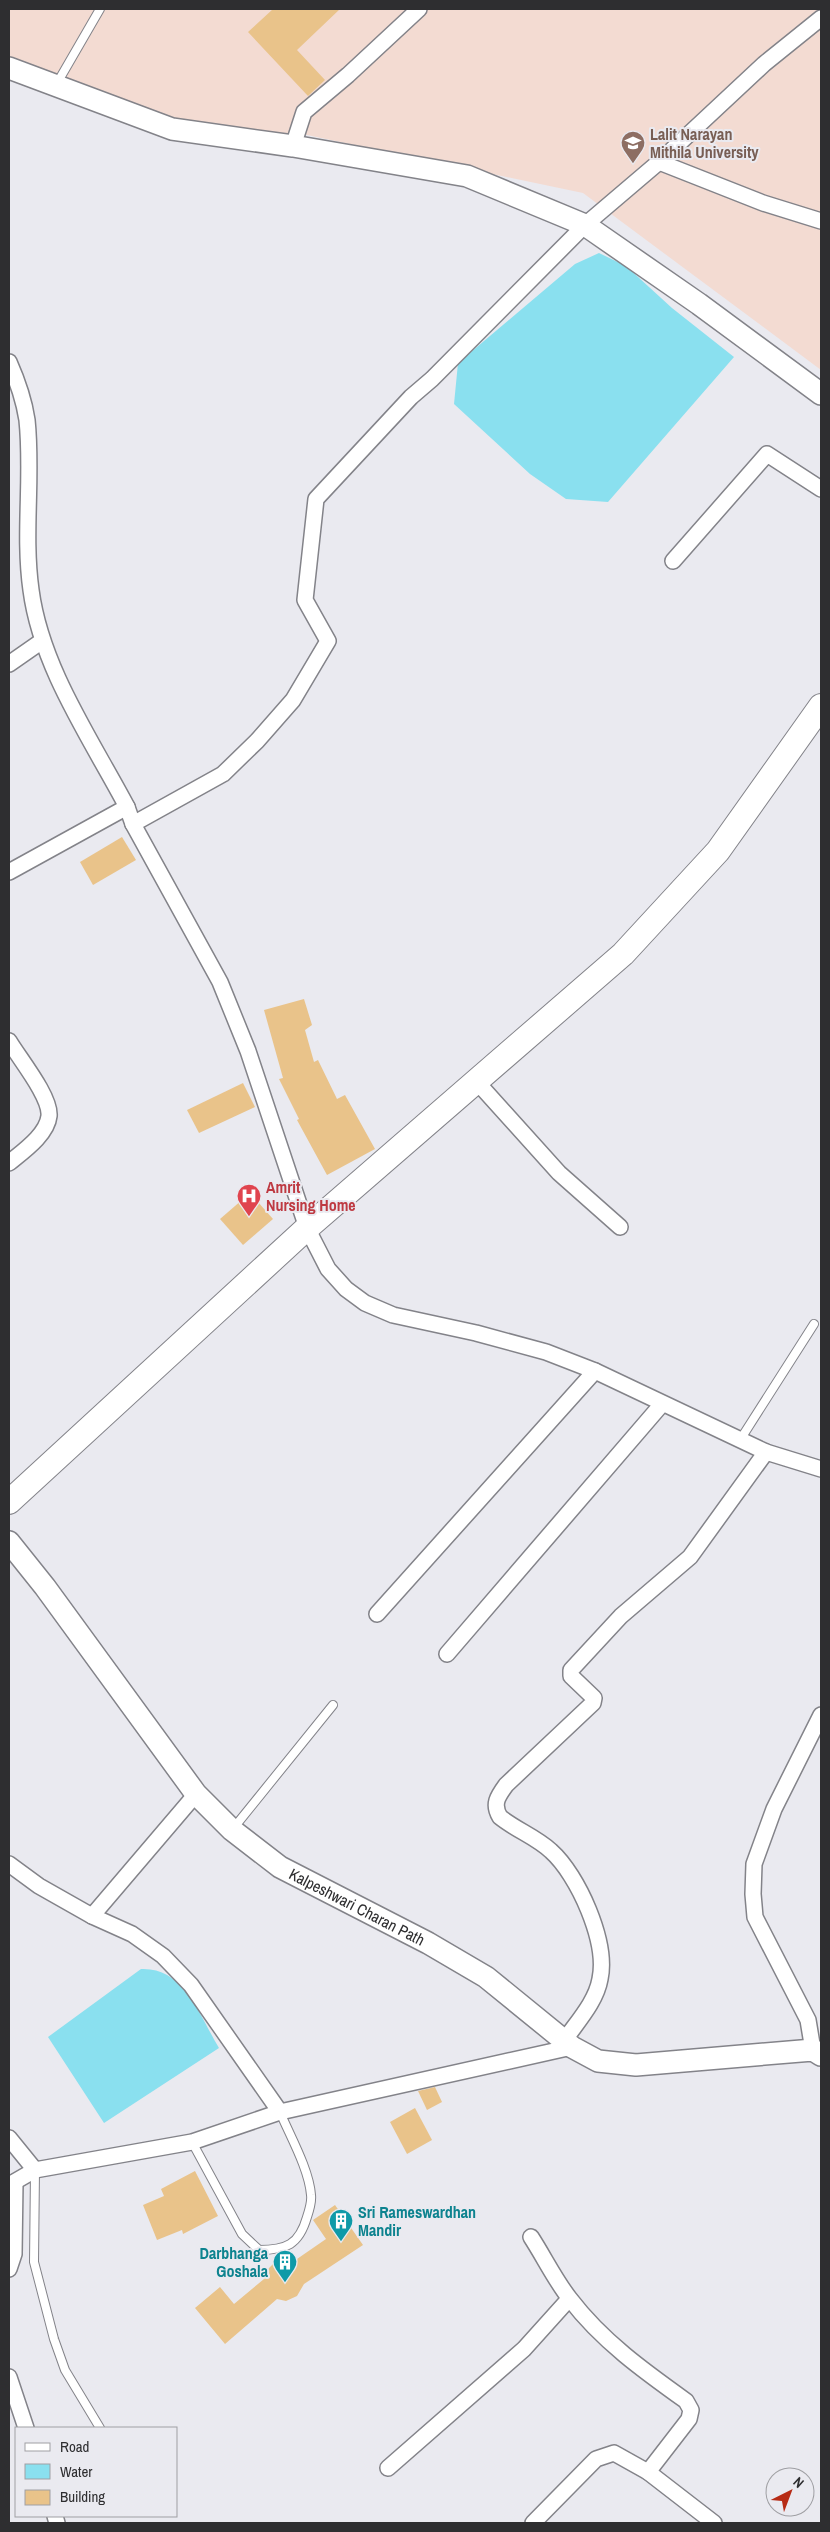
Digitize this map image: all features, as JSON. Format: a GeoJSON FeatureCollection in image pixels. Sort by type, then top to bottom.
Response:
{"type":"FeatureCollection","features":[{"type":"Feature","properties":{"kind":"main road"},"geometry":{"type":"LineString","coordinates":[[9,1502],[307,1228],[623,954],[712,858],[821,706]]}},
{"type":"Feature","properties":{"kind":"street"},"geometry":{"type":"LineString","coordinates":[[293,146],[304,112],[348,75],[419,9]]}},
{"type":"Feature","properties":{"kind":"street"},"geometry":{"type":"LineString","coordinates":[[133,824],[222,774],[257,741],[293,700],[328,641],[305,600],[316,499],[411,397],[432,379],[585,225],[659,162],[764,64],[821,18]]}},
{"type":"Feature","properties":{"kind":"street"},"geometry":{"type":"LineString","coordinates":[[9,68],[55,87],[172,129],[293,146],[467,176],[585,225],[707,309],[821,394]]}},
{"type":"Feature","properties":{"kind":"street"},"geometry":{"type":"LineString","coordinates":[[659,162],[763,203],[821,220]]}},
{"type":"Feature","properties":{"kind":"street"},"geometry":{"type":"LineString","coordinates":[[9,362],[27,419],[26,513],[30,590],[42,641],[55,673],[127,807],[133,824],[220,982],[248,1051],[307,1228],[328,1268],[346,1289],[365,1303],[393,1315],[476,1333],[546,1352],[595,1371],[766,1452],[821,1469]]}},
{"type":"Feature","properties":{"kind":"street"},"geometry":{"type":"LineString","coordinates":[[673,561],[768,454],[821,489]]}},
{"type":"Feature","properties":{"kind":"street"},"geometry":{"type":"LineString","coordinates":[[9,664],[42,641]]}},
{"type":"Feature","properties":{"kind":"street"},"geometry":{"type":"LineString","coordinates":[[9,872],[127,807]]}},
{"type":"Feature","properties":{"kind":"street"},"geometry":{"type":"LineString","coordinates":[[9,1041],[48,1104],[49,1118],[42,1132],[9,1163]]}},
{"type":"Feature","properties":{"kind":"street"},"geometry":{"type":"LineString","coordinates":[[477,1082],[559,1173],[620,1227]]}},
{"type":"Feature","properties":{"kind":"street"},"geometry":{"type":"LineString","coordinates":[[377,1614],[595,1371]]}},
{"type":"Feature","properties":{"kind":"street"},"geometry":{"type":"LineString","coordinates":[[447,1654],[662,1404]]}},
{"type":"Feature","properties":{"kind":"street"},"geometry":{"type":"LineString","coordinates":[[9,2269],[14,2254],[12,2183],[35,2170],[192,2142],[280,2112],[568,2044],[596,1993],[603,1962],[599,1938],[585,1902],[559,1858],[542,1844],[500,1816],[496,1810],[497,1799],[506,1786],[593,1703],[594,1698],[571,1676],[571,1670],[621,1616],[690,1557],[766,1452]]}},
{"type":"Feature","properties":{"kind":"street","name":"Kalpeshwari Charan Path"},"geometry":{"type":"LineString","coordinates":[[9,1542],[45,1587],[196,1794],[232,1830],[280,1867],[428,1943],[486,1977],[568,2044],[598,2061],[636,2064],[817,2052]]}},
{"type":"Feature","properties":{"kind":"street"},"geometry":{"type":"LineString","coordinates":[[817,2052],[808,2020],[755,1917],[753,1894],[754,1864],[774,1809],[821,1714]]}},
{"type":"Feature","properties":{"kind":"street"},"geometry":{"type":"LineString","coordinates":[[92,1916],[196,1794]]}},
{"type":"Feature","properties":{"kind":"street"},"geometry":{"type":"LineString","coordinates":[[9,1864],[40,1886],[92,1916],[132,1934],[163,1956],[192,1985],[280,2112]]}},
{"type":"Feature","properties":{"kind":"street"},"geometry":{"type":"LineString","coordinates":[[9,2138],[35,2170]]}},
{"type":"Feature","properties":{"kind":"street"},"geometry":{"type":"LineString","coordinates":[[531,2237],[569,2299],[626,2357],[686,2401],[691,2410],[689,2419],[648,2472]]}},
{"type":"Feature","properties":{"kind":"street"},"geometry":{"type":"LineString","coordinates":[[388,2468],[524,2349],[569,2299]]}},
{"type":"Feature","properties":{"kind":"street"},"geometry":{"type":"LineString","coordinates":[[9,2377],[26,2427]]}},
{"type":"Feature","properties":{"kind":"street"},"geometry":{"type":"LineString","coordinates":[[533,2523],[603,2455],[614,2453],[648,2472],[714,2523]]}},
{"type":"Feature","properties":{"kind":"lane"},"geometry":{"type":"LineString","coordinates":[[55,87],[100,9]]}},
{"type":"Feature","properties":{"kind":"lane"},"geometry":{"type":"LineString","coordinates":[[740,1440],[814,1324]]}},
{"type":"Feature","properties":{"kind":"lane"},"geometry":{"type":"LineString","coordinates":[[232,1830],[333,1705]]}},
{"type":"Feature","properties":{"kind":"lane"},"geometry":{"type":"LineString","coordinates":[[192,2142],[242,2234],[258,2250],[283,2248],[298,2238],[304,2226],[312,2197],[309,2181],[280,2112]]}},
{"type":"Feature","properties":{"kind":"lane"},"geometry":{"type":"LineString","coordinates":[[35,2170],[34,2262],[54,2339],[65,2370],[99,2427]]}},
{"type":"Feature","properties":{"kind":"shaded area","name":"Lalit Narayan Mithila University"},"geometry":{"type":"Polygon","coordinates":[[[9,9],[821,9],[821,370],[583,193],[307,135],[130,124],[9,78],[9,9]]]}},
{"type":"Feature","properties":{"kind":"water"},"geometry":{"type":"Polygon","coordinates":[[[599,253],[626,266],[672,308],[734,357],[608,502],[566,499],[530,474],[454,404],[458,363],[575,264],[599,253]]]}},
{"type":"Feature","properties":{"kind":"water"},"geometry":{"type":"Polygon","coordinates":[[[141,1969],[156,1971],[169,1976],[180,1985],[198,2009],[219,2048],[104,2123],[48,2037],[141,1969]]]}},
{"type":"Feature","properties":{"kind":"building"},"geometry":{"type":"Polygon","coordinates":[[[273,9],[340,9],[297,50],[325,80],[308,96],[248,32],[273,9]]]}},
{"type":"Feature","properties":{"kind":"building"},"geometry":{"type":"Polygon","coordinates":[[[122,837],[136,860],[93,885],[80,862],[122,837]]]}},
{"type":"Feature","properties":{"kind":"building"},"geometry":{"type":"Polygon","coordinates":[[[304,999],[312,1025],[305,1030],[314,1062],[318,1060],[337,1099],[345,1095],[375,1149],[327,1175],[297,1120],[299,1119],[279,1079],[283,1078],[264,1010],[304,999]]]}},
{"type":"Feature","properties":{"kind":"building"},"geometry":{"type":"Polygon","coordinates":[[[243,1083],[255,1107],[199,1133],[187,1110],[243,1083]]]}},
{"type":"Feature","properties":{"kind":"building"},"geometry":{"type":"Polygon","coordinates":[[[250,1193],[273,1219],[243,1245],[220,1219],[250,1193]]]}},
{"type":"Feature","properties":{"kind":"building"},"geometry":{"type":"Polygon","coordinates":[[[435,2087],[442,2102],[427,2110],[418,2091],[435,2087]]]}},
{"type":"Feature","properties":{"kind":"building"},"geometry":{"type":"Polygon","coordinates":[[[415,2108],[432,2140],[407,2154],[390,2122],[415,2108]]]}},
{"type":"Feature","properties":{"kind":"building"},"geometry":{"type":"Polygon","coordinates":[[[195,2171],[218,2216],[183,2234],[182,2230],[157,2240],[143,2205],[164,2196],[161,2189],[195,2171]]]}},
{"type":"Feature","properties":{"kind":"building"},"geometry":{"type":"Polygon","coordinates":[[[335,2205],[363,2245],[304,2284],[297,2296],[286,2301],[277,2299],[225,2344],[195,2308],[220,2287],[234,2304],[264,2279],[268,2269],[274,2263],[297,2259],[326,2239],[313,2220],[335,2205]]]}},
{"type":"Feature","properties":{"kind":"place","name":"Lalit Narayan Mithila University"},"geometry":{"type":"Point","coordinates":[633,164]}},
{"type":"Feature","properties":{"kind":"place","name":"Amrit Nursing Home"},"geometry":{"type":"Point","coordinates":[249,1217]}},
{"type":"Feature","properties":{"kind":"place","name":"Sri Rameswardhan Mandir"},"geometry":{"type":"Point","coordinates":[341,2242]}},
{"type":"Feature","properties":{"kind":"place","name":"Darbhanga Goshala"},"geometry":{"type":"Point","coordinates":[285,2283]}}]}
